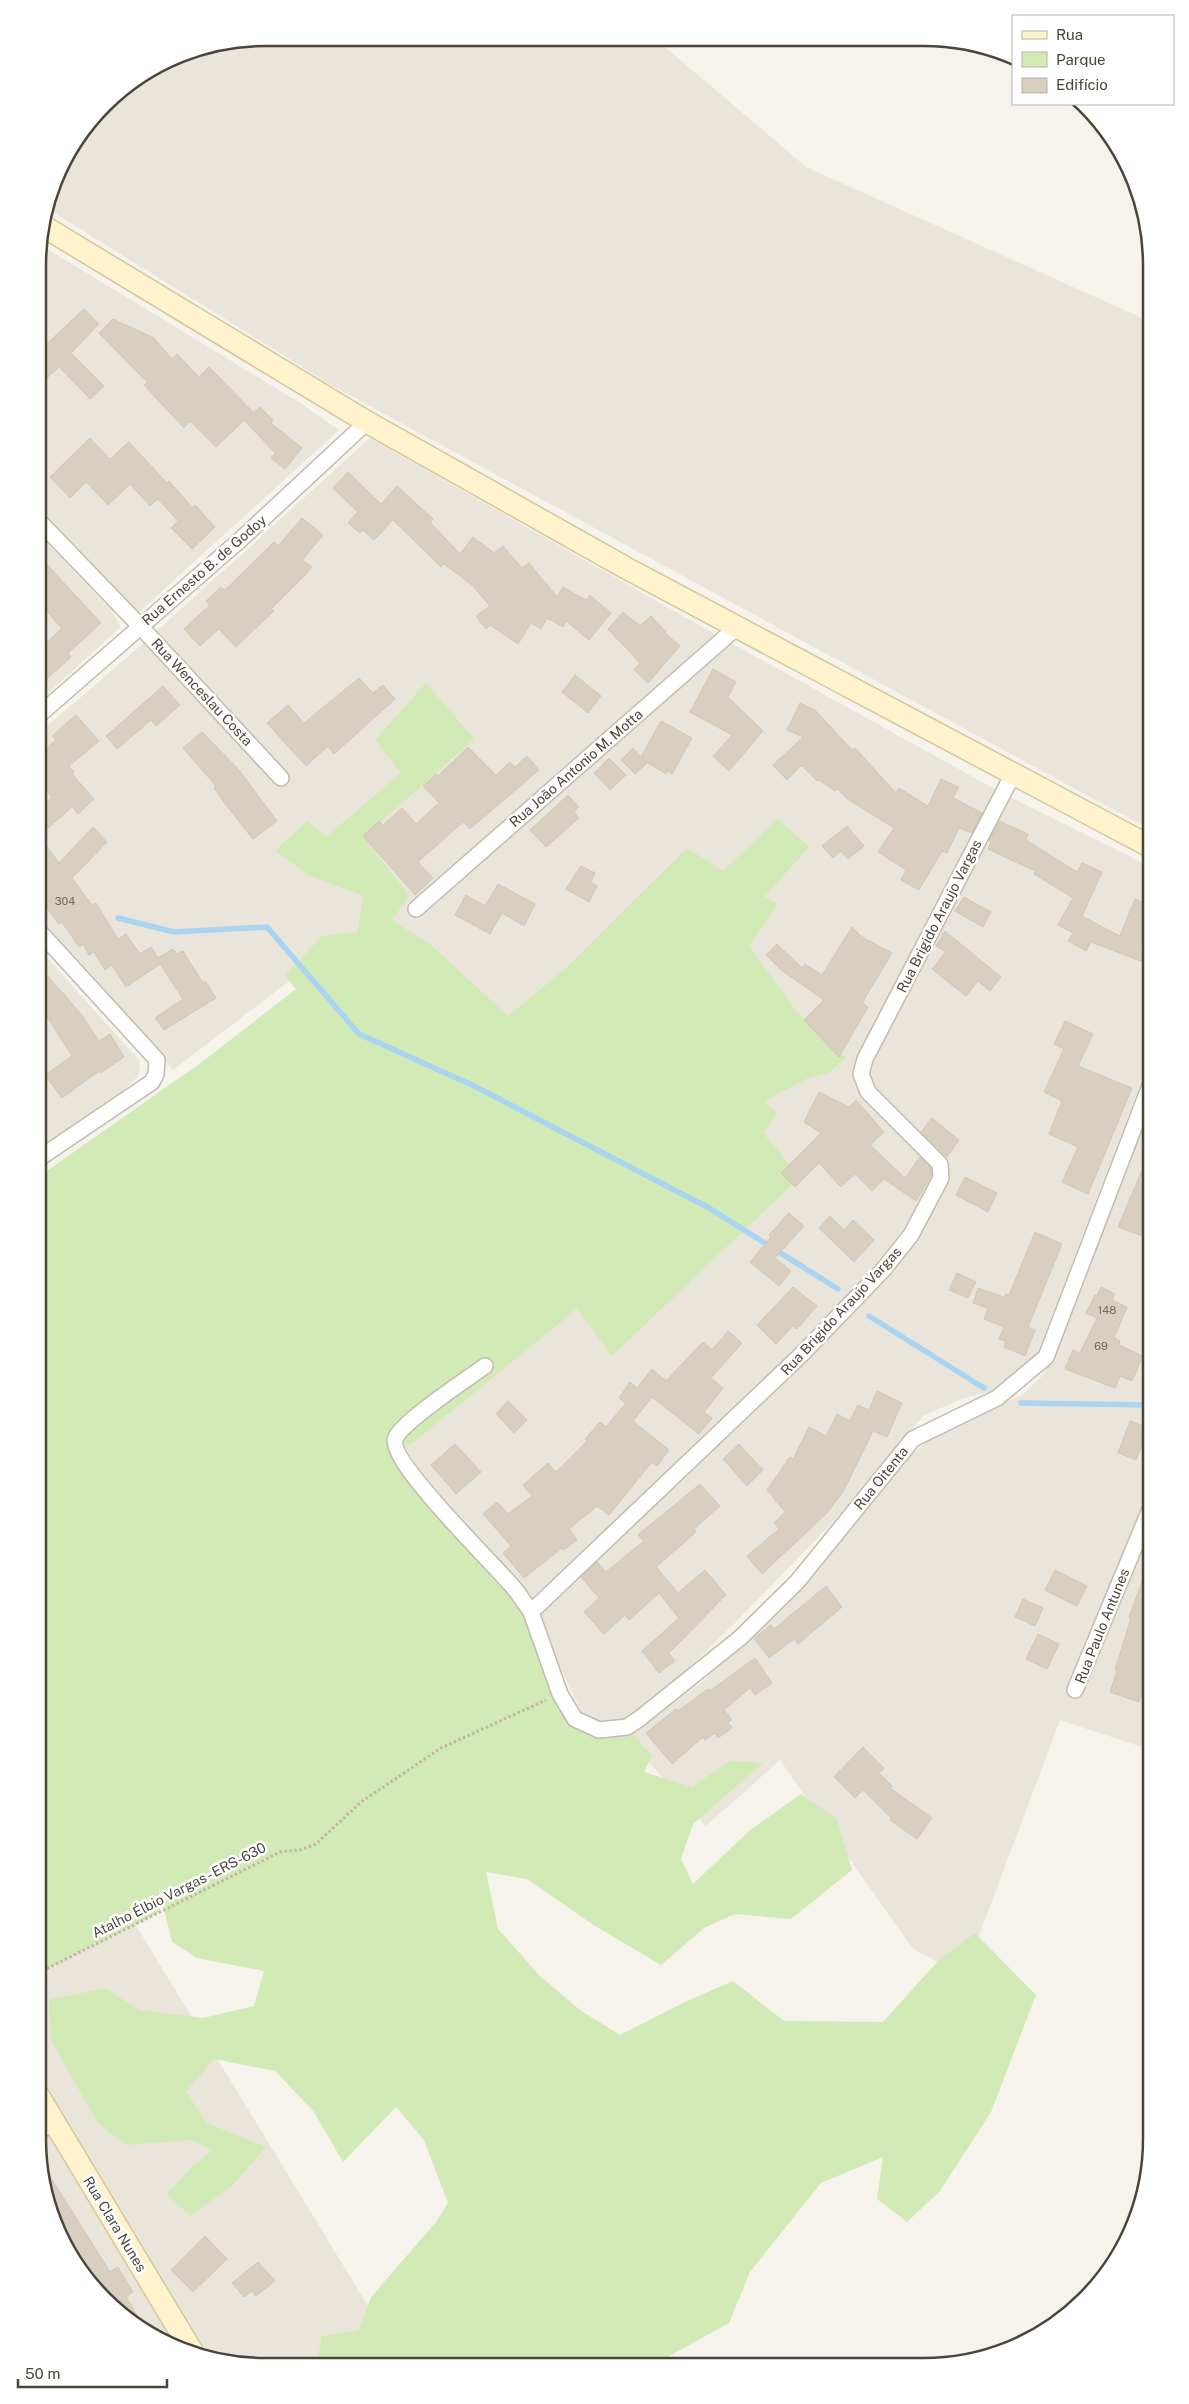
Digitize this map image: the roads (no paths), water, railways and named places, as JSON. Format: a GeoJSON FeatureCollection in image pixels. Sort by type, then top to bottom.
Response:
{"type":"FeatureCollection","features":[{"type":"Feature","properties":{"kind":"main road"},"geometry":{"type":"LineString","coordinates":[[49,230],[367,422],[737,627],[1143,842]]}},
{"type":"Feature","properties":{"kind":"main road","name":"Rua Clara Nunes"},"geometry":{"type":"LineString","coordinates":[[46,2127],[181,2340]]}},
{"type":"Feature","properties":{"kind":"street","name":"Rua Ernesto B. de Godoy"},"geometry":{"type":"LineString","coordinates":[[46,709],[240,540],[367,422]]}},
{"type":"Feature","properties":{"kind":"street","name":"Rua Wenceslau Costa"},"geometry":{"type":"LineString","coordinates":[[46,528],[140,626],[280,778]]}},
{"type":"Feature","properties":{"kind":"street","name":"Rua João Antonio M. Motta"},"geometry":{"type":"LineString","coordinates":[[416,909],[737,627]]}},
{"type":"Feature","properties":{"kind":"street","name":"Rua Brigido Araujo Vargas"},"geometry":{"type":"LineString","coordinates":[[531,1612],[803,1353],[883,1270],[911,1235],[941,1178],[940,1164],[868,1092],[861,1074],[865,1059],[1013,774]]}},
{"type":"Feature","properties":{"kind":"street"},"geometry":{"type":"LineString","coordinates":[[46,939],[157,1060],[156,1074],[152,1082],[46,1154]]}},
{"type":"Feature","properties":{"kind":"street","name":"Rua Oitenta"},"geometry":{"type":"LineString","coordinates":[[531,1612],[560,1694],[575,1719],[600,1730],[627,1727],[740,1638],[797,1582],[913,1439],[997,1398],[1046,1357],[1143,1104]]}},
{"type":"Feature","properties":{"kind":"street"},"geometry":{"type":"LineString","coordinates":[[485,1366],[420,1414],[399,1433],[395,1438],[394,1445],[404,1463],[426,1491],[513,1587],[531,1612]]}},
{"type":"Feature","properties":{"kind":"street","name":"Rua Paulo Antunes"},"geometry":{"type":"LineString","coordinates":[[1075,1690],[1143,1526]]}},
{"type":"Feature","properties":{"kind":"waterway"},"geometry":{"type":"LineString","coordinates":[[118,918],[174,932],[267,927],[359,1034],[472,1085],[709,1208],[838,1289]]}},
{"type":"Feature","properties":{"kind":"waterway"},"geometry":{"type":"LineString","coordinates":[[869,1316],[984,1388]]}},
{"type":"Feature","properties":{"kind":"waterway"},"geometry":{"type":"LineString","coordinates":[[1021,1403],[1143,1405]]}}]}
